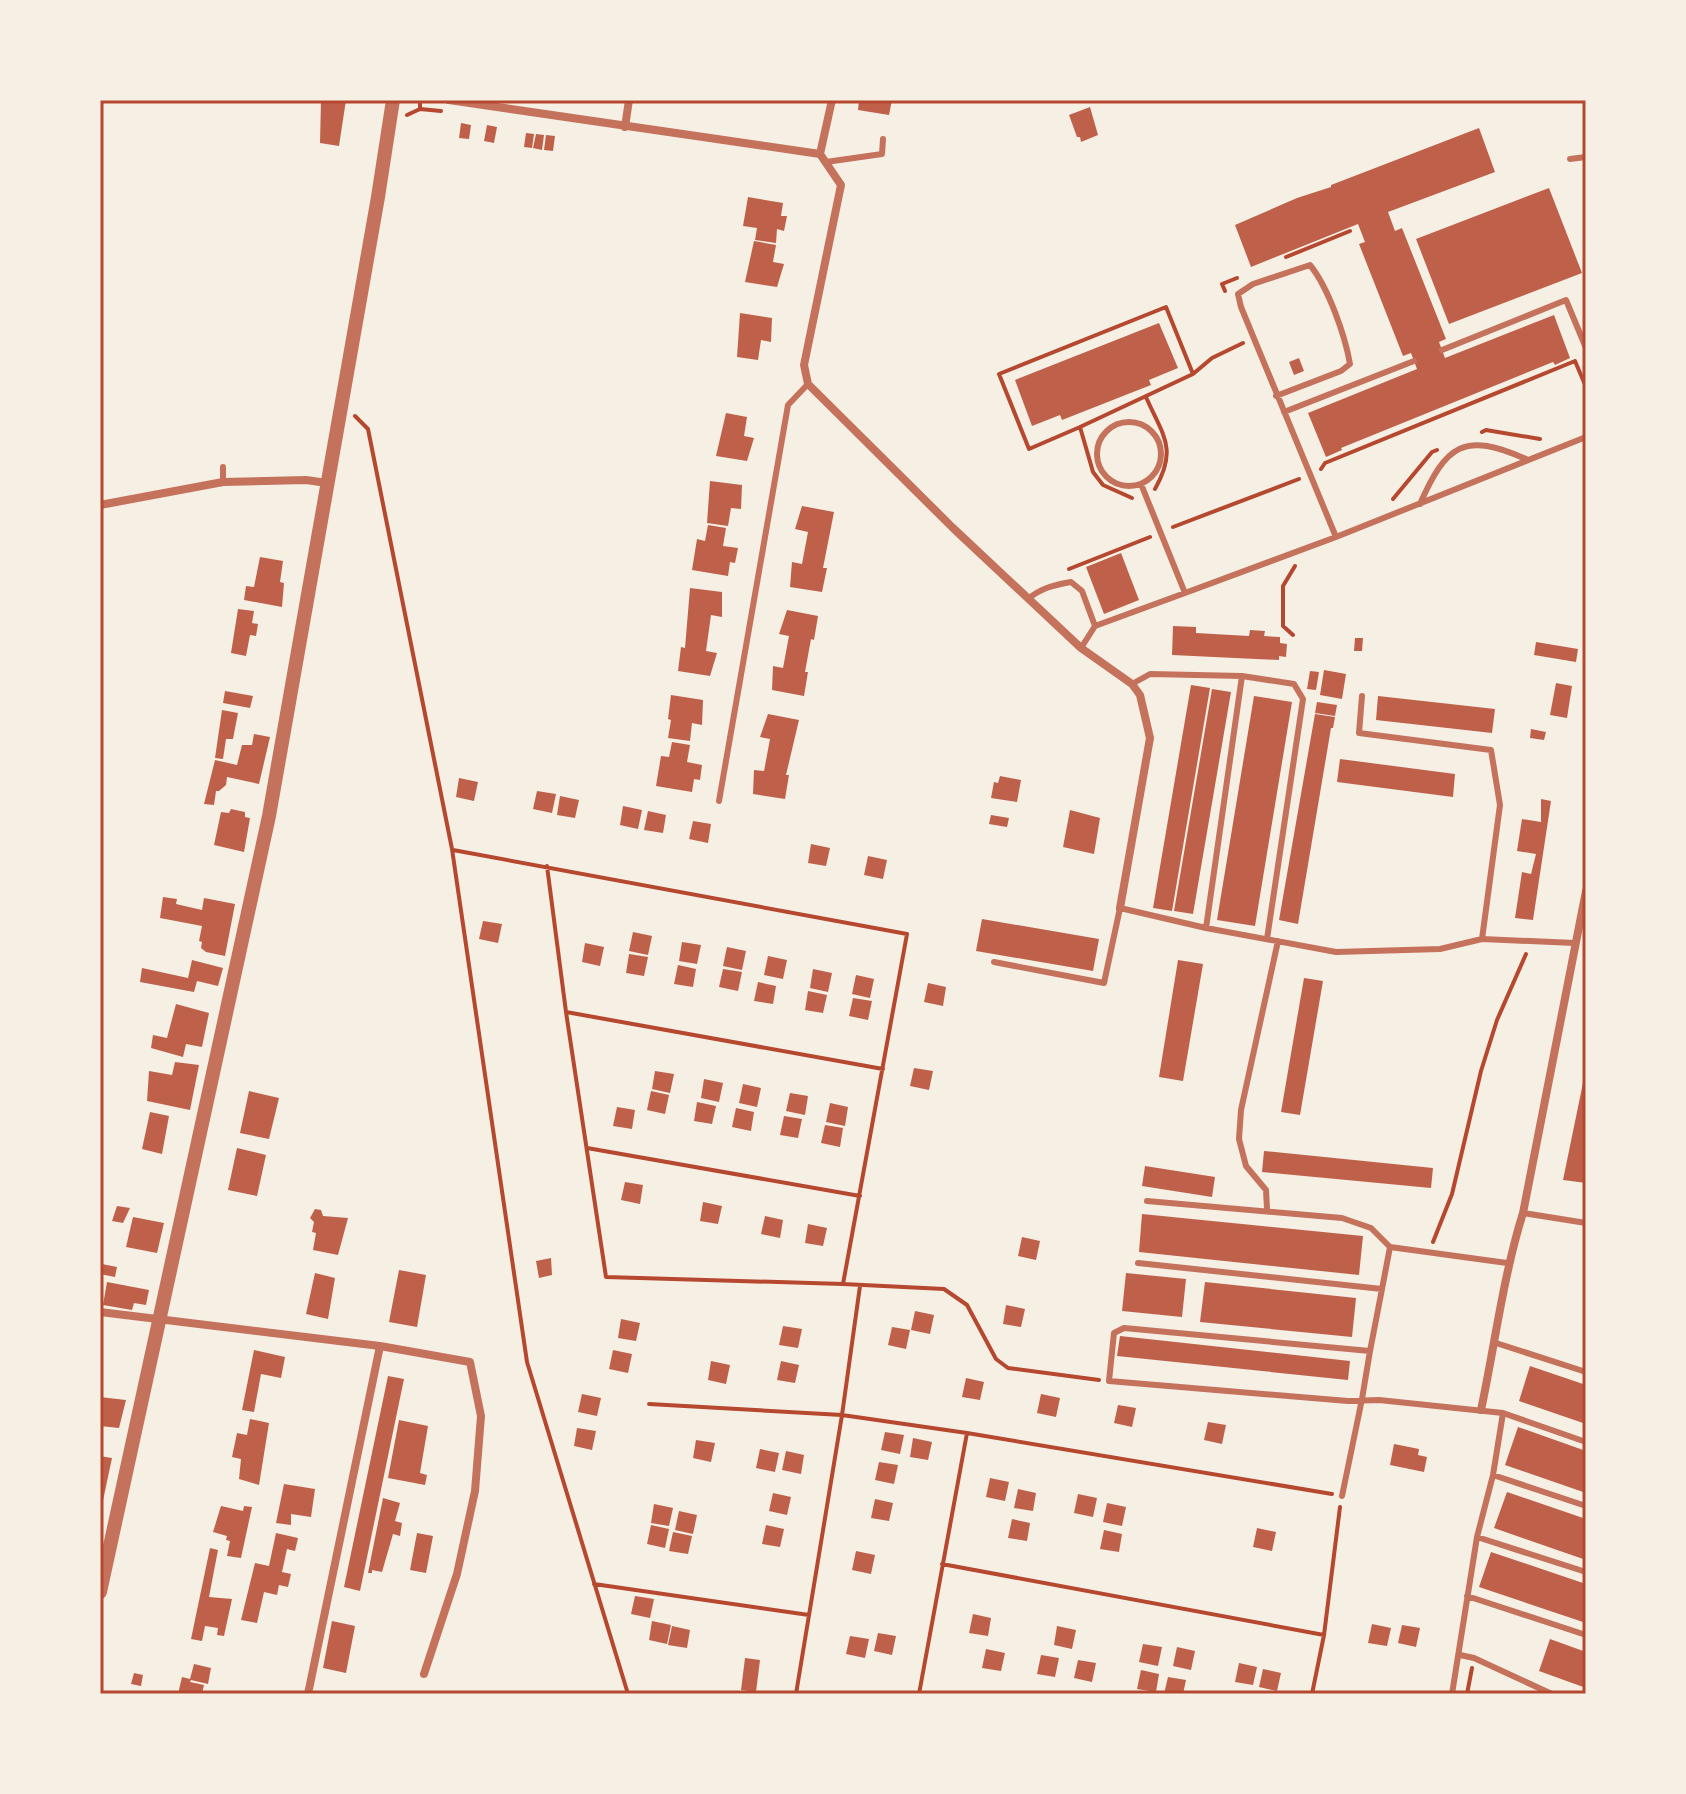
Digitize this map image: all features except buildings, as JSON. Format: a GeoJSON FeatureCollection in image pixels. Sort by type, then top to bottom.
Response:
{"type":"FeatureCollection","features":[{"type":"Feature","properties":{"kind":"street"},"geometry":{"type":"LineString","coordinates":[[100,1592],[269,816],[393,100]]}},
{"type":"Feature","properties":{"kind":"street"},"geometry":{"type":"LineString","coordinates":[[449,100],[823,158]]}},
{"type":"Feature","properties":{"kind":"street"},"geometry":{"type":"LineString","coordinates":[[625,127],[629,100]]}},
{"type":"Feature","properties":{"kind":"street"},"geometry":{"type":"LineString","coordinates":[[832,100],[823,158],[841,185],[804,365],[808,384],[1028,599],[1081,648],[1132,684],[1140,695],[1150,738],[1120,908]]}},
{"type":"Feature","properties":{"kind":"street"},"geometry":{"type":"LineString","coordinates":[[100,505],[223,482],[306,480],[327,483]]}},
{"type":"Feature","properties":{"kind":"street"},"geometry":{"type":"LineString","coordinates":[[1481,1410],[1496,1343],[1507,1263],[1523,1213],[1586,891]]}},
{"type":"Feature","properties":{"kind":"street"},"geometry":{"type":"LineString","coordinates":[[100,1312],[380,1346],[470,1362],[481,1416],[475,1491],[457,1574],[424,1674]]}},
{"type":"Feature","properties":{"kind":"street"},"geometry":{"type":"LineString","coordinates":[[308,1694],[380,1346]]}},
{"type":"Feature","properties":{"kind":"lane"},"geometry":{"type":"LineString","coordinates":[[823,158],[882,154],[883,139]]}},
{"type":"Feature","properties":{"kind":"lane"},"geometry":{"type":"LineString","coordinates":[[1570,159],[1586,157]]}},
{"type":"Feature","properties":{"kind":"lane"},"geometry":{"type":"LineString","coordinates":[[1276,396],[1341,371],[1350,364],[1319,276],[1310,265],[1253,284],[1238,294],[1276,396],[1336,537]]}},
{"type":"Feature","properties":{"kind":"lane"},"geometry":{"type":"LineString","coordinates":[[1442,350],[1566,300],[1586,348]]}},
{"type":"Feature","properties":{"kind":"lane"},"geometry":{"type":"LineString","coordinates":[[1284,412],[1414,361]]}},
{"type":"Feature","properties":{"kind":"lane"},"geometry":{"type":"LineString","coordinates":[[719,801],[788,405],[808,384]]}},
{"type":"Feature","properties":{"kind":"lane"},"geometry":{"type":"LineString","coordinates":[[1137,422],[1155,433],[1160,442],[1162,452],[1157,471],[1141,484],[1121,486],[1112,482],[1099,466],[1098,446],[1102,437],[1117,424],[1137,422]]}},
{"type":"Feature","properties":{"kind":"lane"},"geometry":{"type":"LineString","coordinates":[[1081,648],[1095,626],[1336,537],[1586,437]]}},
{"type":"Feature","properties":{"kind":"lane"},"geometry":{"type":"LineString","coordinates":[[1419,504],[1433,474],[1448,454],[1480,443],[1526,459]]}},
{"type":"Feature","properties":{"kind":"lane"},"geometry":{"type":"LineString","coordinates":[[223,467],[223,482]]}},
{"type":"Feature","properties":{"kind":"lane"},"geometry":{"type":"LineString","coordinates":[[1141,484],[1185,593]]}},
{"type":"Feature","properties":{"kind":"lane"},"geometry":{"type":"LineString","coordinates":[[1028,599],[1051,586],[1071,582],[1082,591],[1095,626]]}},
{"type":"Feature","properties":{"kind":"lane"},"geometry":{"type":"LineString","coordinates":[[1132,684],[1150,674],[1242,676],[1294,684],[1303,699],[1267,939]]}},
{"type":"Feature","properties":{"kind":"lane"},"geometry":{"type":"LineString","coordinates":[[1206,928],[1242,676]]}},
{"type":"Feature","properties":{"kind":"lane"},"geometry":{"type":"LineString","coordinates":[[1362,696],[1359,733],[1491,750],[1500,805],[1482,939]]}},
{"type":"Feature","properties":{"kind":"lane"},"geometry":{"type":"LineString","coordinates":[[994,962],[1104,983],[1120,908],[1206,928],[1336,952],[1440,949],[1482,939],[1575,943]]}},
{"type":"Feature","properties":{"kind":"lane"},"geometry":{"type":"LineString","coordinates":[[1267,1209],[1266,1190],[1246,1166],[1239,1139],[1241,1110],[1278,941]]}},
{"type":"Feature","properties":{"kind":"lane"},"geometry":{"type":"LineString","coordinates":[[1147,1201],[1267,1209],[1342,1218],[1371,1228],[1390,1247],[1507,1263]]}},
{"type":"Feature","properties":{"kind":"lane"},"geometry":{"type":"LineString","coordinates":[[1523,1213],[1586,1223]]}},
{"type":"Feature","properties":{"kind":"lane"},"geometry":{"type":"LineString","coordinates":[[1342,1496],[1390,1247]]}},
{"type":"Feature","properties":{"kind":"lane"},"geometry":{"type":"LineString","coordinates":[[1138,1263],[1382,1289]]}},
{"type":"Feature","properties":{"kind":"lane"},"geometry":{"type":"LineString","coordinates":[[1370,1351],[1124,1328],[1114,1333],[1109,1381],[1481,1410],[1503,1413],[1586,1442]]}},
{"type":"Feature","properties":{"kind":"lane"},"geometry":{"type":"LineString","coordinates":[[1496,1343],[1586,1372]]}},
{"type":"Feature","properties":{"kind":"lane"},"geometry":{"type":"LineString","coordinates":[[1452,1694],[1477,1537],[1493,1475],[1503,1413]]}},
{"type":"Feature","properties":{"kind":"lane"},"geometry":{"type":"LineString","coordinates":[[1493,1475],[1586,1506]]}},
{"type":"Feature","properties":{"kind":"lane"},"geometry":{"type":"LineString","coordinates":[[1477,1537],[1586,1572]]}},
{"type":"Feature","properties":{"kind":"lane"},"geometry":{"type":"LineString","coordinates":[[1467,1596],[1586,1635]]}},
{"type":"Feature","properties":{"kind":"lane"},"geometry":{"type":"LineString","coordinates":[[1460,1655],[1474,1658],[1552,1694]]}},
{"type":"Feature","properties":{"kind":"path"},"geometry":{"type":"LineString","coordinates":[[420,100],[420,109]]}},
{"type":"Feature","properties":{"kind":"path"},"geometry":{"type":"LineString","coordinates":[[1279,260],[1350,231]]}},
{"type":"Feature","properties":{"kind":"path"},"geometry":{"type":"LineString","coordinates":[[1228,298],[1222,284],[1236,278]]}},
{"type":"Feature","properties":{"kind":"path"},"geometry":{"type":"LineString","coordinates":[[1193,374],[1166,307],[999,374],[1029,449],[1193,374],[1212,358],[1245,342],[1250,355]]}},
{"type":"Feature","properties":{"kind":"path"},"geometry":{"type":"LineString","coordinates":[[1321,469],[1325,463],[1575,361],[1586,387]]}},
{"type":"Feature","properties":{"kind":"path"},"geometry":{"type":"LineString","coordinates":[[1146,397],[1169,454],[1165,473],[1155,489],[1157,502]]}},
{"type":"Feature","properties":{"kind":"path"},"geometry":{"type":"LineString","coordinates":[[341,403],[368,429],[452,849],[527,1362],[628,1694]]}},
{"type":"Feature","properties":{"kind":"path"},"geometry":{"type":"LineString","coordinates":[[1080,427],[1093,472],[1103,485],[1137,501]]}},
{"type":"Feature","properties":{"kind":"path"},"geometry":{"type":"LineString","coordinates":[[1473,435],[1486,430],[1539,440],[1551,437]]}},
{"type":"Feature","properties":{"kind":"path"},"geometry":{"type":"LineString","coordinates":[[1393,499],[1432,452],[1445,446]]}},
{"type":"Feature","properties":{"kind":"path"},"geometry":{"type":"LineString","coordinates":[[1059,573],[1300,479]]}},
{"type":"Feature","properties":{"kind":"path"},"geometry":{"type":"LineString","coordinates":[[1293,635],[1283,626],[1283,586],[1296,567]]}},
{"type":"Feature","properties":{"kind":"path"},"geometry":{"type":"LineString","coordinates":[[452,849],[907,934],[843,1284]]}},
{"type":"Feature","properties":{"kind":"path"},"geometry":{"type":"LineString","coordinates":[[547,866],[606,1277],[944,1289],[967,1305],[996,1359],[1008,1368],[1109,1381]]}},
{"type":"Feature","properties":{"kind":"path"},"geometry":{"type":"LineString","coordinates":[[1432,1252],[1452,1194],[1497,1020],[1532,941]]}},
{"type":"Feature","properties":{"kind":"path"},"geometry":{"type":"LineString","coordinates":[[566,1012],[884,1069]]}},
{"type":"Feature","properties":{"kind":"path"},"geometry":{"type":"LineString","coordinates":[[587,1148],[860,1196]]}},
{"type":"Feature","properties":{"kind":"path"},"geometry":{"type":"LineString","coordinates":[[796,1694],[860,1286]]}},
{"type":"Feature","properties":{"kind":"path"},"geometry":{"type":"LineString","coordinates":[[649,1404],[842,1415],[1342,1496],[1324,1635],[1312,1694]]}},
{"type":"Feature","properties":{"kind":"path"},"geometry":{"type":"LineString","coordinates":[[919,1694],[967,1433]]}},
{"type":"Feature","properties":{"kind":"path"},"geometry":{"type":"LineString","coordinates":[[942,1564],[1324,1635]]}},
{"type":"Feature","properties":{"kind":"path"},"geometry":{"type":"LineString","coordinates":[[594,1584],[809,1615]]}},
{"type":"Feature","properties":{"kind":"path"},"geometry":{"type":"LineString","coordinates":[[1467,1694],[1474,1658]]}}]}
